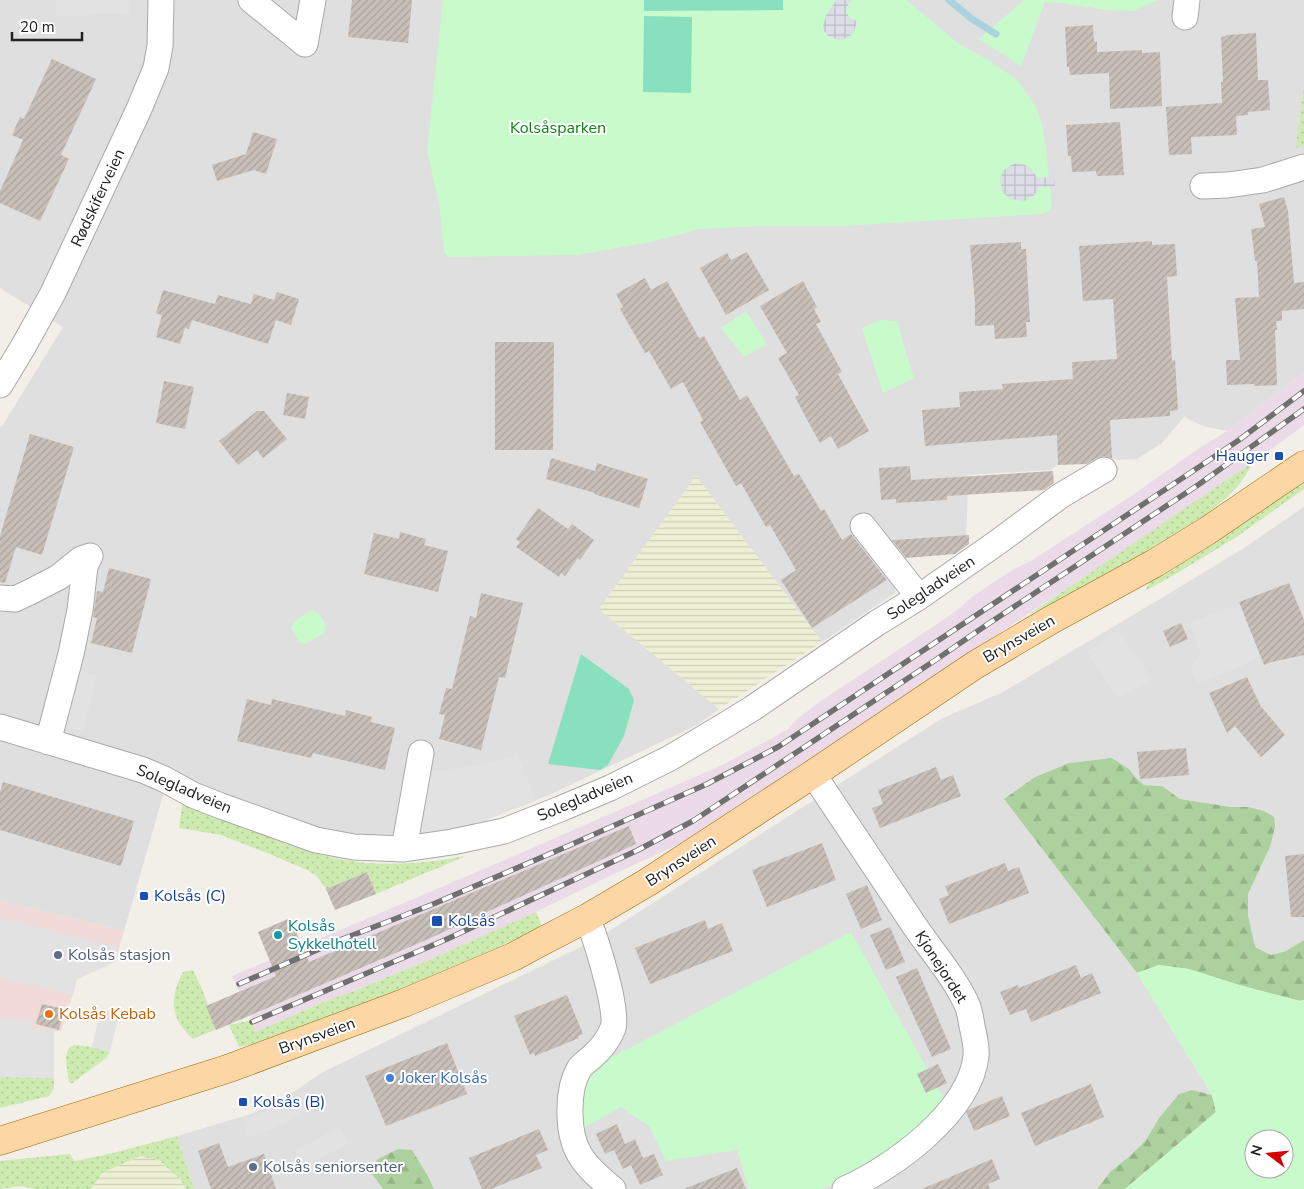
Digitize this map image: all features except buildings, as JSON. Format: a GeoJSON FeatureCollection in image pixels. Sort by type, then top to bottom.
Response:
{"type":"FeatureCollection","features":[{"type":"Feature","properties":{"kind":"main road","name":"Brynsveien"},"geometry":{"type":"LineString","coordinates":[[0,1141],[227,1070],[349,1024],[404,1003],[513,956],[587,918],[648,882],[975,665],[1051,620],[1155,563],[1207,531],[1304,465]]}},
{"type":"Feature","properties":{"kind":"street","name":"Rødskiferveien"},"geometry":{"type":"LineString","coordinates":[[0,385],[53,293],[140,109],[158,61],[161,0]]}},
{"type":"Feature","properties":{"kind":"street"},"geometry":{"type":"LineString","coordinates":[[251,0],[305,44],[313,0]]}},
{"type":"Feature","properties":{"kind":"street"},"geometry":{"type":"LineString","coordinates":[[1203,186],[1263,180],[1304,168]]}},
{"type":"Feature","properties":{"kind":"street","name":"Solegladveien"},"geometry":{"type":"LineString","coordinates":[[0,727],[143,770],[193,795],[316,840],[354,847],[404,849],[452,842],[504,831],[618,784],[670,758],[745,713],[998,542],[1060,496],[1104,470]]}},
{"type":"Feature","properties":{"kind":"street"},"geometry":{"type":"LineString","coordinates":[[863,526],[918,597]]}},
{"type":"Feature","properties":{"kind":"street"},"geometry":{"type":"LineString","coordinates":[[0,598],[15,599],[30,592],[59,577],[81,559],[90,556],[85,566],[80,610],[71,654],[48,742]]}},
{"type":"Feature","properties":{"kind":"street"},"geometry":{"type":"LineString","coordinates":[[404,849],[420,753]]}},
{"type":"Feature","properties":{"kind":"street","name":"Kjonejordet"},"geometry":{"type":"LineString","coordinates":[[812,774],[952,978],[968,1008],[976,1055],[974,1067],[968,1081],[956,1103],[940,1124],[878,1172],[845,1189]]}},
{"type":"Feature","properties":{"kind":"street"},"geometry":{"type":"LineString","coordinates":[[587,918],[594,934],[610,994],[613,1009],[613,1027],[602,1048],[580,1068],[570,1093],[570,1121],[572,1139],[586,1165],[613,1189]]}},
{"type":"Feature","properties":{"kind":"shaded area"},"geometry":{"type":"Polygon","coordinates":[[[0,0],[1304,0],[1304,373],[1227,431],[1203,426],[1184,417],[1162,443],[1137,459],[1062,462],[1050,470],[967,475],[966,537],[898,539],[899,555],[895,593],[822,642],[696,476],[599,609],[719,709],[697,725],[549,795],[483,821],[393,837],[318,828],[164,792],[124,931],[0,901],[0,427],[63,327],[0,288],[0,0]]]}},
{"type":"Feature","properties":{"kind":"shaded area"},"geometry":{"type":"Polygon","coordinates":[[[57,0],[129,0],[130,13],[55,17],[57,0]]]}},
{"type":"Feature","properties":{"kind":"shaded area"},"geometry":{"type":"Polygon","coordinates":[[[837,0],[853,0],[849,2],[846,11],[849,18],[857,21],[854,32],[849,37],[840,40],[829,37],[824,31],[823,26],[827,13],[837,0]]]}},
{"type":"Feature","properties":{"kind":"shaded area"},"geometry":{"type":"Polygon","coordinates":[[[1017,163],[1032,169],[1037,178],[1054,177],[1055,186],[1039,187],[1033,196],[1024,201],[1011,199],[1003,193],[1000,178],[1004,170],[1017,163]]]}},
{"type":"Feature","properties":{"kind":"shaded area"},"geometry":{"type":"Polygon","coordinates":[[[1304,373],[1304,425],[1261,457],[1120,553],[852,731],[767,790],[686,841],[517,921],[422,963],[333,998],[255,1032],[252,1020],[232,976],[720,766],[776,736],[788,729],[797,719],[818,703],[946,618],[970,598],[1012,570],[1031,561],[1227,431],[1304,373]]]}},
{"type":"Feature","properties":{"kind":"shaded area"},"geometry":{"type":"Polygon","coordinates":[[[1304,507],[1304,940],[1286,951],[1271,955],[1255,947],[1248,915],[1248,894],[1270,847],[1248,807],[1231,807],[1180,799],[1162,786],[1144,785],[1129,769],[1112,758],[1069,763],[1035,777],[1004,799],[1137,973],[1212,1095],[1206,1093],[1179,1094],[1159,1118],[1146,1140],[1111,1171],[1097,1189],[434,1189],[412,1150],[369,1170],[383,1189],[194,1189],[177,1136],[251,1114],[285,1098],[321,1073],[595,940],[941,719],[1003,692],[1244,548],[1304,507]]]}},
{"type":"Feature","properties":{"kind":"shaded area"},"geometry":{"type":"Polygon","coordinates":[[[1240,604],[1261,656],[1242,666],[1198,683],[1190,671],[1201,652],[1189,623],[1240,604]]]}},
{"type":"Feature","properties":{"kind":"shaded area"},"geometry":{"type":"Polygon","coordinates":[[[1118,630],[1151,680],[1118,698],[1087,652],[1118,630]]]}},
{"type":"Feature","properties":{"kind":"shaded area"},"geometry":{"type":"Polygon","coordinates":[[[77,670],[97,675],[83,731],[62,726],[77,670]]]}},
{"type":"Feature","properties":{"kind":"shaded area"},"geometry":{"type":"Polygon","coordinates":[[[518,755],[536,801],[483,821],[427,835],[393,837],[402,825],[413,767],[440,770],[467,767],[492,763],[518,755]]]}},
{"type":"Feature","properties":{"kind":"shaded area"},"geometry":{"type":"Polygon","coordinates":[[[0,901],[124,931],[115,962],[77,979],[61,1031],[54,1031],[54,1078],[0,1077],[0,901]]]}},
{"type":"Feature","properties":{"kind":"shaded area","name":"Kolsås stasjon"},"geometry":{"type":"Polygon","coordinates":[[[0,917],[118,947],[115,962],[77,979],[73,995],[0,978],[0,917]]]}},
{"type":"Feature","properties":{"kind":"shaded area"},"geometry":{"type":"Polygon","coordinates":[[[101,1009],[119,1014],[110,1052],[92,1047],[101,1009]]]}},
{"type":"Feature","properties":{"kind":"shaded area"},"geometry":{"type":"Polygon","coordinates":[[[0,1019],[32,1019],[32,1029],[54,1031],[54,1078],[0,1077],[0,1019]]]}},
{"type":"Feature","properties":{"kind":"shaded area"},"geometry":{"type":"Polygon","coordinates":[[[305,1091],[315,1106],[289,1121],[248,1137],[242,1120],[278,1106],[305,1091]]]}},
{"type":"Feature","properties":{"kind":"shaded area"},"geometry":{"type":"Polygon","coordinates":[[[340,1126],[348,1144],[301,1166],[294,1150],[340,1126]]]}},
{"type":"Feature","properties":{"kind":"green space","name":"Kolsåsparken"},"geometry":{"type":"Polygon","coordinates":[[[443,0],[906,0],[959,44],[990,61],[1017,80],[1036,107],[1042,123],[1052,207],[1048,212],[1041,214],[841,226],[761,226],[699,229],[651,242],[577,255],[449,257],[444,252],[439,203],[427,151],[443,0]]]}},
{"type":"Feature","properties":{"kind":"green space"},"geometry":{"type":"Polygon","coordinates":[[[644,0],[783,0],[783,10],[644,11],[644,0]]]}},
{"type":"Feature","properties":{"kind":"green space"},"geometry":{"type":"Polygon","coordinates":[[[1024,0],[1157,0],[1133,11],[1108,10],[1045,2],[1021,66],[979,39],[1024,0]]]}},
{"type":"Feature","properties":{"kind":"green space"},"geometry":{"type":"Polygon","coordinates":[[[644,16],[692,17],[691,93],[643,92],[644,16]]]}},
{"type":"Feature","properties":{"kind":"green space"},"geometry":{"type":"Polygon","coordinates":[[[1304,85],[1304,145],[1296,148],[1304,85]]]}},
{"type":"Feature","properties":{"kind":"green space"},"geometry":{"type":"Polygon","coordinates":[[[746,311],[767,344],[744,357],[721,328],[746,311]]]}},
{"type":"Feature","properties":{"kind":"green space"},"geometry":{"type":"Polygon","coordinates":[[[880,320],[898,321],[914,378],[883,393],[862,328],[880,320]]]}},
{"type":"Feature","properties":{"kind":"green space"},"geometry":{"type":"Polygon","coordinates":[[[1253,462],[1239,485],[1201,518],[1111,572],[1028,615],[1253,462]]]}},
{"type":"Feature","properties":{"kind":"green space"},"geometry":{"type":"Polygon","coordinates":[[[696,476],[822,642],[719,709],[599,609],[696,476]]]}},
{"type":"Feature","properties":{"kind":"green space"},"geometry":{"type":"Polygon","coordinates":[[[1304,477],[1304,489],[1235,538],[1145,591],[1150,581],[1304,477]]]}},
{"type":"Feature","properties":{"kind":"green space"},"geometry":{"type":"Polygon","coordinates":[[[311,610],[322,618],[326,625],[324,633],[305,644],[300,643],[291,627],[295,621],[311,610]]]}},
{"type":"Feature","properties":{"kind":"green space"},"geometry":{"type":"Polygon","coordinates":[[[581,654],[629,689],[634,700],[624,736],[608,765],[600,770],[548,764],[581,654]]]}},
{"type":"Feature","properties":{"kind":"green space"},"geometry":{"type":"Polygon","coordinates":[[[1112,758],[1129,769],[1144,785],[1162,786],[1180,799],[1231,807],[1248,807],[1264,811],[1274,817],[1275,827],[1270,847],[1248,894],[1248,915],[1255,947],[1271,955],[1286,951],[1304,940],[1304,1000],[1300,1001],[1239,985],[1188,969],[1159,965],[1137,973],[1004,799],[1035,777],[1069,763],[1112,758]]]}},
{"type":"Feature","properties":{"kind":"green space"},"geometry":{"type":"Polygon","coordinates":[[[183,799],[272,839],[343,860],[367,863],[403,863],[466,856],[376,894],[367,872],[326,889],[317,876],[272,855],[221,835],[179,828],[183,799]]]}},
{"type":"Feature","properties":{"kind":"green space"},"geometry":{"type":"Polygon","coordinates":[[[536,912],[542,927],[452,968],[301,1029],[239,1047],[229,1025],[252,1020],[255,1032],[333,998],[422,963],[536,912]]]}},
{"type":"Feature","properties":{"kind":"green space"},"geometry":{"type":"Polygon","coordinates":[[[851,932],[944,1099],[921,1127],[881,1161],[821,1189],[749,1189],[737,1150],[666,1161],[649,1126],[621,1107],[583,1128],[578,1075],[851,932]]]}},
{"type":"Feature","properties":{"kind":"green space"},"geometry":{"type":"Polygon","coordinates":[[[1159,965],[1189,969],[1239,985],[1300,1001],[1304,1000],[1304,1189],[1125,1189],[1216,1112],[1212,1095],[1137,973],[1159,965]]]}},
{"type":"Feature","properties":{"kind":"green space"},"geometry":{"type":"Polygon","coordinates":[[[193,970],[217,1029],[193,1039],[185,1031],[176,1016],[174,1000],[175,991],[183,972],[193,970]]]}},
{"type":"Feature","properties":{"kind":"green space"},"geometry":{"type":"Polygon","coordinates":[[[77,1045],[110,1052],[106,1058],[71,1084],[69,1082],[66,1058],[68,1049],[71,1046],[77,1045]]]}},
{"type":"Feature","properties":{"kind":"green space"},"geometry":{"type":"Polygon","coordinates":[[[0,1077],[54,1078],[54,1088],[49,1096],[0,1108],[0,1077]]]}},
{"type":"Feature","properties":{"kind":"green space"},"geometry":{"type":"Polygon","coordinates":[[[1192,1090],[1212,1095],[1216,1112],[1125,1189],[1097,1189],[1111,1171],[1146,1140],[1159,1118],[1179,1094],[1192,1090]]]}},
{"type":"Feature","properties":{"kind":"green space"},"geometry":{"type":"Polygon","coordinates":[[[177,1136],[194,1189],[186,1189],[181,1180],[159,1160],[140,1156],[102,1173],[91,1189],[35,1189],[21,1186],[0,1189],[0,1161],[70,1154],[75,1161],[177,1136]]]}},
{"type":"Feature","properties":{"kind":"green space"},"geometry":{"type":"Polygon","coordinates":[[[398,1149],[412,1150],[434,1189],[383,1189],[369,1170],[378,1159],[398,1149]]]}},
{"type":"Feature","properties":{"kind":"green space"},"geometry":{"type":"Polygon","coordinates":[[[140,1156],[159,1160],[181,1180],[186,1189],[91,1189],[102,1173],[140,1156]]]}},
{"type":"Feature","properties":{"kind":"waterway"},"geometry":{"type":"LineString","coordinates":[[949,0],[972,19],[996,34]]}},
{"type":"Feature","properties":{"kind":"railway"},"geometry":{"type":"LineString","coordinates":[[239,984],[340,940],[431,905],[568,846],[707,784],[778,747],[1239,440],[1304,391]]}},
{"type":"Feature","properties":{"kind":"railway"},"geometry":{"type":"LineString","coordinates":[[252,1022],[445,940],[638,850],[693,821],[1198,485],[1304,409]]}},
{"type":"Feature","properties":{"kind":"place","name":"Hauger"},"geometry":{"type":"Point","coordinates":[1279,456]}},
{"type":"Feature","properties":{"kind":"place","name":"Kolsås (C)"},"geometry":{"type":"Point","coordinates":[144,896]}},
{"type":"Feature","properties":{"kind":"place","name":"Kolsås"},"geometry":{"type":"Point","coordinates":[437,921]}},
{"type":"Feature","properties":{"kind":"place","name":"Kolsås Sykkelhotell"},"geometry":{"type":"Point","coordinates":[278,935]}},
{"type":"Feature","properties":{"kind":"place","name":"Kolsås stasjon"},"geometry":{"type":"Point","coordinates":[58,955]}},
{"type":"Feature","properties":{"kind":"place","name":"Kolsås Kebab"},"geometry":{"type":"Point","coordinates":[49,1014]}},
{"type":"Feature","properties":{"kind":"place","name":"Joker Kolsås"},"geometry":{"type":"Point","coordinates":[390,1078]}},
{"type":"Feature","properties":{"kind":"place","name":"Kolsås (B)"},"geometry":{"type":"Point","coordinates":[243,1102]}},
{"type":"Feature","properties":{"kind":"place","name":"Kolsås seniorsenter"},"geometry":{"type":"Point","coordinates":[253,1167]}}]}
